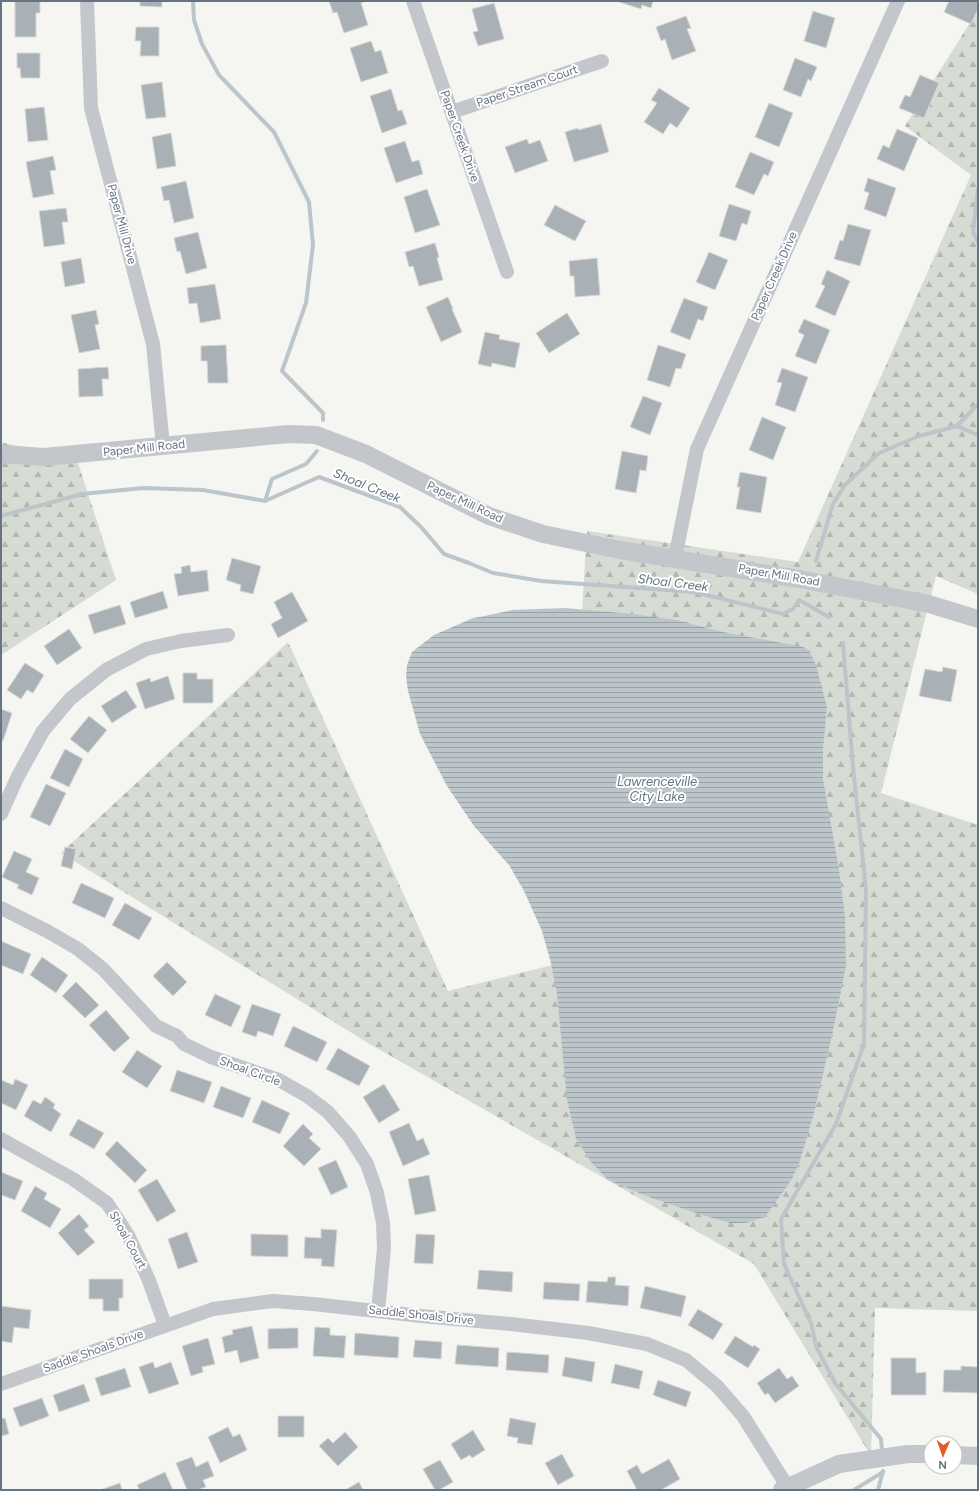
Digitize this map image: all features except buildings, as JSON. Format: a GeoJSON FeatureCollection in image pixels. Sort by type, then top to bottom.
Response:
{"type":"FeatureCollection","features":[{"type":"Feature","properties":{"kind":"street","name":"Paper Mill Drive"},"geometry":{"type":"LineString","coordinates":[[87,1],[92,108],[153,344],[164,446]]}},
{"type":"Feature","properties":{"kind":"street","name":"Paper Creek Drive"},"geometry":{"type":"LineString","coordinates":[[413,1],[507,272]]}},
{"type":"Feature","properties":{"kind":"street","name":"Paper Creek Drive"},"geometry":{"type":"LineString","coordinates":[[675,558],[697,449],[898,1]]}},
{"type":"Feature","properties":{"kind":"street","name":"Paper Stream Court"},"geometry":{"type":"LineString","coordinates":[[452,112],[602,61]]}},
{"type":"Feature","properties":{"kind":"street","name":"Paper Mill Road"},"geometry":{"type":"LineString","coordinates":[[1,454],[44,457],[289,434],[316,435],[366,454],[489,516],[542,534],[620,550],[800,579],[928,604],[978,618]]}},
{"type":"Feature","properties":{"kind":"street"},"geometry":{"type":"LineString","coordinates":[[1,814],[17,778],[42,731],[70,699],[106,670],[146,649],[181,641],[228,635]]}},
{"type":"Feature","properties":{"kind":"street","name":"Shoal Circle"},"geometry":{"type":"LineString","coordinates":[[1,908],[47,931],[78,949],[103,969],[156,1026],[177,1036],[184,1044],[211,1057],[279,1080],[307,1096],[328,1112],[349,1136],[367,1164],[377,1193],[383,1223],[384,1248],[378,1311]]}},
{"type":"Feature","properties":{"kind":"street","name":"Shoal Court"},"geometry":{"type":"LineString","coordinates":[[1,1139],[73,1179],[107,1203],[128,1235],[148,1278],[165,1325]]}},
{"type":"Feature","properties":{"kind":"street","name":"Saddle Shoals Drive"},"geometry":{"type":"LineString","coordinates":[[1,1384],[213,1309],[273,1301],[588,1333],[647,1344],[686,1360],[717,1386],[743,1416],[785,1488]]}},
{"type":"Feature","properties":{"kind":"street"},"geometry":{"type":"LineString","coordinates":[[785,1488],[838,1464],[908,1454],[923,1454]]}},
{"type":"Feature","properties":{"kind":"street"},"geometry":{"type":"LineString","coordinates":[[963,1455],[978,1456]]}},
{"type":"Feature","properties":{"kind":"green space"},"geometry":{"type":"Polygon","coordinates":[[[978,10],[978,594],[936,576],[881,793],[978,825],[978,1311],[875,1308],[871,1456],[754,1264],[368,1043],[61,853],[288,642],[448,991],[694,930],[582,612],[587,531],[798,562],[971,175],[905,126],[978,10]]]}},
{"type":"Feature","properties":{"kind":"green space"},"geometry":{"type":"Polygon","coordinates":[[[1,442],[77,460],[116,580],[1,655],[1,442]]]}},
{"type":"Feature","properties":{"kind":"water","name":"Lawrenceville City Lake"},"geometry":{"type":"Polygon","coordinates":[[[565,608],[633,614],[676,620],[723,632],[803,647],[809,650],[816,665],[827,707],[823,750],[823,779],[839,870],[845,917],[846,966],[814,1113],[800,1161],[792,1179],[765,1217],[746,1223],[730,1223],[649,1197],[608,1180],[591,1162],[576,1139],[567,1100],[557,994],[551,963],[542,931],[524,891],[509,865],[474,826],[447,786],[420,734],[408,691],[406,676],[407,665],[412,652],[434,635],[473,618],[512,610],[565,608]]]}},
{"type":"Feature","properties":{"kind":"waterway"},"geometry":{"type":"LineString","coordinates":[[193,1],[194,20],[202,44],[219,75],[274,132],[309,202],[313,245],[306,303],[282,371],[323,413],[323,420]]}},
{"type":"Feature","properties":{"kind":"waterway"},"geometry":{"type":"LineString","coordinates":[[978,189],[973,232],[978,242]]}},
{"type":"Feature","properties":{"kind":"waterway"},"geometry":{"type":"LineString","coordinates":[[957,426],[978,404]]}},
{"type":"Feature","properties":{"kind":"waterway","name":"Shoal Creek"},"geometry":{"type":"LineString","coordinates":[[816,561],[833,504],[845,485],[879,453],[919,436],[957,426],[978,435]]}},
{"type":"Feature","properties":{"kind":"waterway"},"geometry":{"type":"LineString","coordinates":[[265,501],[272,479],[306,464],[317,451]]}},
{"type":"Feature","properties":{"kind":"waterway","name":"Shoal Creek"},"geometry":{"type":"LineString","coordinates":[[1,516],[82,494],[143,488],[203,490],[265,501],[319,477],[400,507],[421,527],[444,554],[493,573],[541,581],[694,592],[783,614],[793,609],[799,600],[829,617]]}},
{"type":"Feature","properties":{"kind":"waterway"},"geometry":{"type":"LineString","coordinates":[[843,643],[853,767],[866,890],[864,1044],[836,1124],[781,1219],[784,1264],[811,1323],[816,1346],[835,1383],[881,1439],[882,1450]]}},
{"type":"Feature","properties":{"kind":"waterway"},"geometry":{"type":"LineString","coordinates":[[878,1490],[883,1471]]}},
{"type":"Feature","properties":{"kind":"waterway"},"geometry":{"type":"LineString","coordinates":[[854,1490],[883,1472]]}}]}
